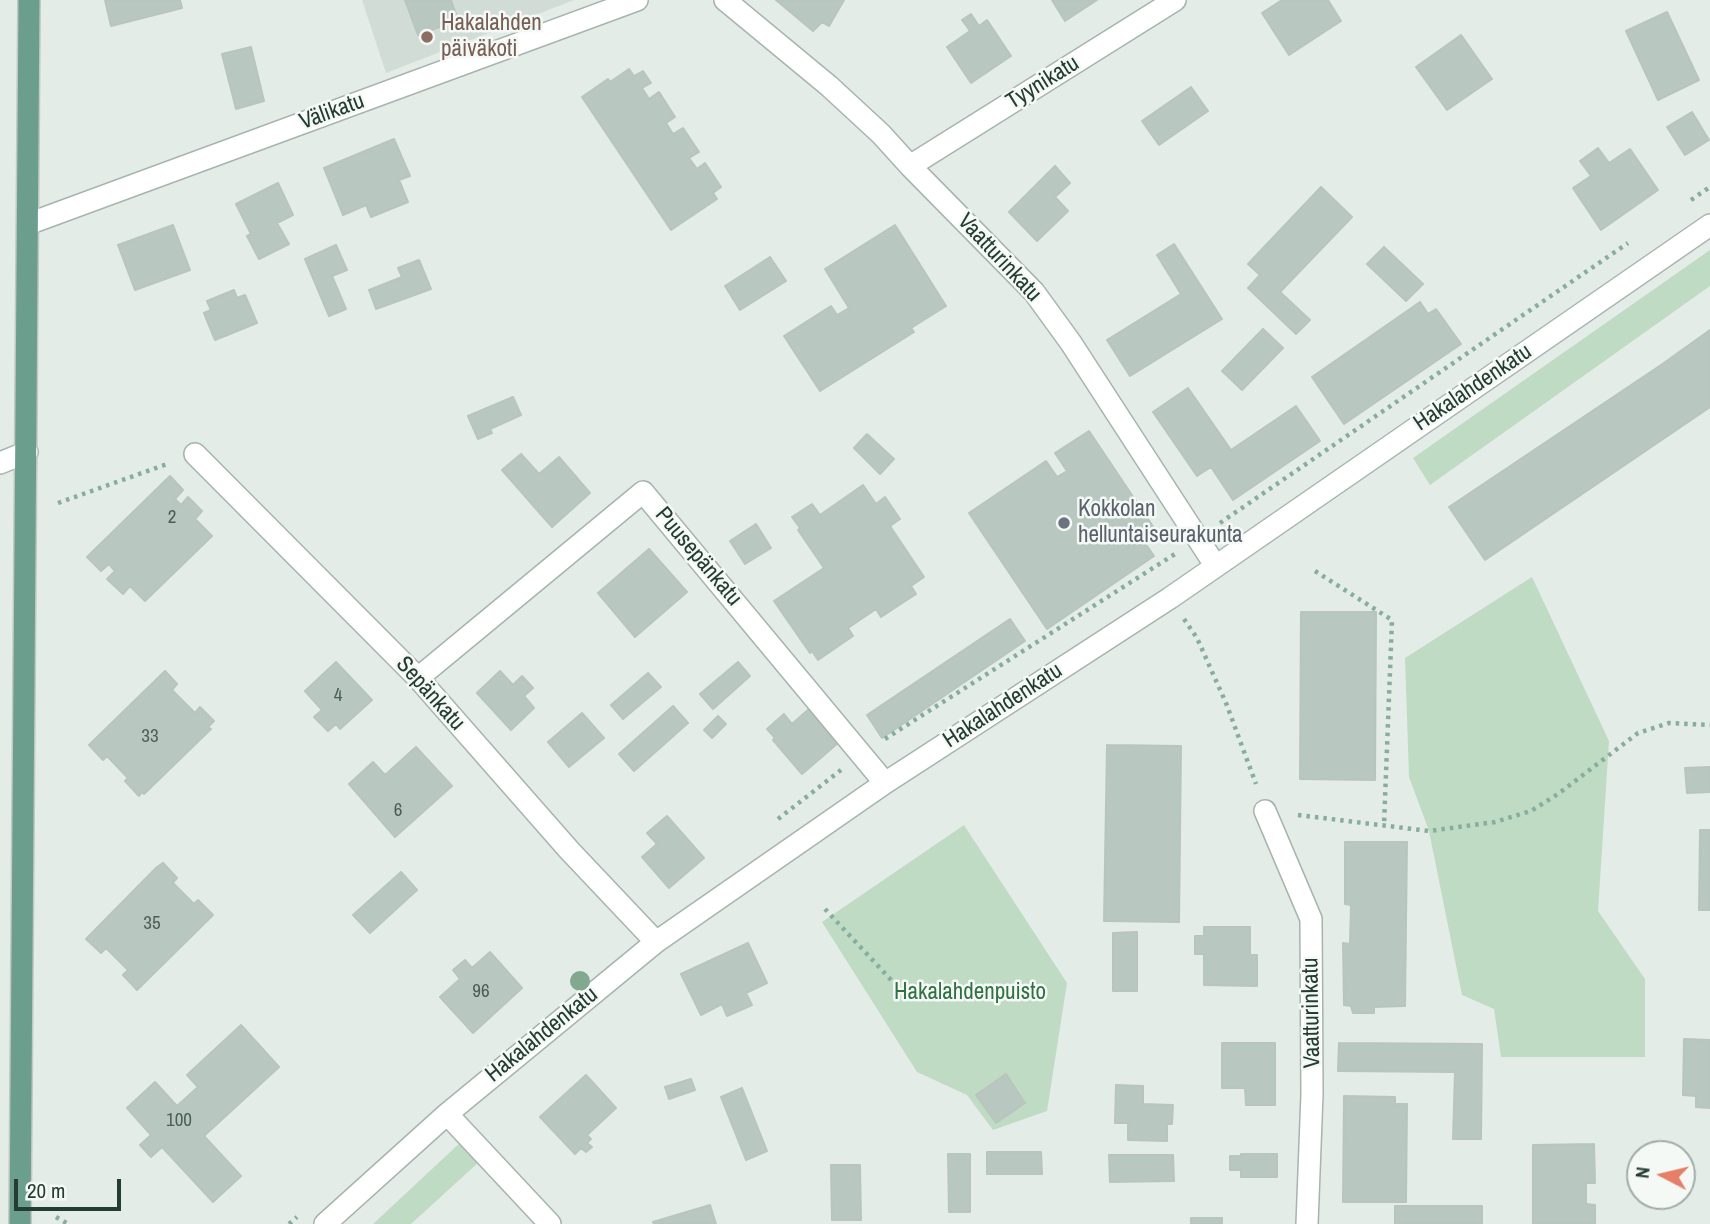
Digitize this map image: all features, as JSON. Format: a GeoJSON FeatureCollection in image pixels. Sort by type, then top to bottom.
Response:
{"type":"FeatureCollection","features":[{"type":"Feature","properties":{"kind":"main road"},"geometry":{"type":"LineString","coordinates":[[20,1224],[29,0]]}},
{"type":"Feature","properties":{"kind":"street","name":"Välikatu"},"geometry":{"type":"LineString","coordinates":[[28,223],[637,0]]}},
{"type":"Feature","properties":{"kind":"street","name":"Vaatturinkatu"},"geometry":{"type":"LineString","coordinates":[[726,0],[829,86],[881,134],[1034,292],[1071,344],[1215,565]]}},
{"type":"Feature","properties":{"kind":"street","name":"Tyynikatu"},"geometry":{"type":"LineString","coordinates":[[911,166],[1175,0]]}},
{"type":"Feature","properties":{"kind":"street","name":"Hakalahdenkatu"},"geometry":{"type":"LineString","coordinates":[[325,1224],[447,1114],[656,942],[885,783],[1170,598],[1710,225]]}},
{"type":"Feature","properties":{"kind":"street"},"geometry":{"type":"LineString","coordinates":[[0,463],[27,452]]}},
{"type":"Feature","properties":{"kind":"street","name":"Sepänkatu"},"geometry":{"type":"LineString","coordinates":[[195,454],[418,678],[569,850],[656,942]]}},
{"type":"Feature","properties":{"kind":"street","name":"Puusepänkatu"},"geometry":{"type":"LineString","coordinates":[[418,678],[643,492],[885,783]]}},
{"type":"Feature","properties":{"kind":"street","name":"Vaatturinkatu"},"geometry":{"type":"LineString","coordinates":[[1265,811],[1311,919],[1312,1094],[1307,1224]]}},
{"type":"Feature","properties":{"kind":"street"},"geometry":{"type":"LineString","coordinates":[[447,1114],[550,1224]]}},
{"type":"Feature","properties":{"kind":"path"},"geometry":{"type":"LineString","coordinates":[[58,503],[195,454]]}},
{"type":"Feature","properties":{"kind":"path"},"geometry":{"type":"LineString","coordinates":[[1151,569],[1197,638],[1226,703],[1265,811],[1429,831],[1495,822],[1531,811],[1549,800],[1638,733],[1670,723],[1710,725]]}},
{"type":"Feature","properties":{"kind":"path"},"geometry":{"type":"LineString","coordinates":[[1315,571],[1392,620],[1384,825]]}},
{"type":"Feature","properties":{"kind":"path"},"geometry":{"type":"LineString","coordinates":[[825,909],[893,982]]}},
{"type":"Feature","properties":{"kind":"path"},"geometry":{"type":"LineString","coordinates":[[56,1217],[68,1224]]}},
{"type":"Feature","properties":{"kind":"shaded area","name":"Hakalahden päiväkoti"},"geometry":{"type":"Polygon","coordinates":[[[362,0],[574,0],[386,73],[362,0]]]}},
{"type":"Feature","properties":{"kind":"green space"},"geometry":{"type":"Polygon","coordinates":[[[1710,250],[1710,286],[1430,485],[1413,458],[1710,250]]]}},
{"type":"Feature","properties":{"kind":"green space"},"geometry":{"type":"Polygon","coordinates":[[[1532,577],[1609,741],[1598,911],[1645,979],[1645,1057],[1501,1057],[1494,1009],[1462,995],[1429,831],[1409,777],[1405,658],[1532,577]]]}},
{"type":"Feature","properties":{"kind":"green space","name":"Hakalahdenpuisto"},"geometry":{"type":"Polygon","coordinates":[[[964,825],[1067,983],[1047,1111],[993,1130],[967,1095],[917,1072],[822,922],[964,825]]]}},
{"type":"Feature","properties":{"kind":"green space"},"geometry":{"type":"Polygon","coordinates":[[[462,1141],[480,1161],[411,1224],[373,1224],[462,1141]]]}},
{"type":"Feature","properties":{"kind":"building"},"geometry":{"type":"Polygon","coordinates":[[[105,0],[180,0],[182,8],[111,26],[105,0]]]}},
{"type":"Feature","properties":{"kind":"building"},"geometry":{"type":"Polygon","coordinates":[[[405,0],[451,0],[458,20],[418,35],[405,0]]]}},
{"type":"Feature","properties":{"kind":"building"},"geometry":{"type":"Polygon","coordinates":[[[776,0],[844,0],[829,26],[822,22],[813,31],[776,0]]]}},
{"type":"Feature","properties":{"kind":"building"},"geometry":{"type":"Polygon","coordinates":[[[1052,0],[1097,0],[1065,21],[1052,0]]]}},
{"type":"Feature","properties":{"kind":"building"},"geometry":{"type":"Polygon","coordinates":[[[1282,0],[1328,0],[1341,21],[1289,55],[1262,13],[1282,0]]]}},
{"type":"Feature","properties":{"kind":"building"},"geometry":{"type":"Polygon","coordinates":[[[1667,12],[1699,80],[1658,100],[1626,31],[1667,12]]]}},
{"type":"Feature","properties":{"kind":"building"},"geometry":{"type":"Polygon","coordinates":[[[971,14],[979,26],[987,20],[1011,56],[971,83],[947,47],[970,31],[962,20],[971,14]]]}},
{"type":"Feature","properties":{"kind":"building"},"geometry":{"type":"Polygon","coordinates":[[[1461,35],[1492,79],[1447,110],[1416,67],[1461,35]]]}},
{"type":"Feature","properties":{"kind":"building"},"geometry":{"type":"Polygon","coordinates":[[[251,47],[264,101],[236,109],[222,54],[251,47]]]}},
{"type":"Feature","properties":{"kind":"building"},"geometry":{"type":"Polygon","coordinates":[[[629,69],[634,76],[643,71],[651,83],[642,88],[649,99],[659,92],[675,117],[666,123],[673,134],[683,128],[699,152],[689,158],[697,169],[705,163],[721,187],[713,193],[717,199],[671,230],[582,97],[608,79],[610,82],[629,69]]]}},
{"type":"Feature","properties":{"kind":"building"},"geometry":{"type":"Polygon","coordinates":[[[1191,87],[1208,111],[1159,145],[1142,121],[1191,87]]]}},
{"type":"Feature","properties":{"kind":"building"},"geometry":{"type":"Polygon","coordinates":[[[1692,112],[1709,140],[1685,155],[1667,127],[1692,112]]]}},
{"type":"Feature","properties":{"kind":"building"},"geometry":{"type":"Polygon","coordinates":[[[394,139],[410,176],[399,180],[408,202],[371,217],[366,205],[343,215],[324,168],[394,139]]]}},
{"type":"Feature","properties":{"kind":"building"},"geometry":{"type":"Polygon","coordinates":[[[1598,148],[1609,163],[1630,149],[1658,190],[1601,230],[1573,188],[1591,176],[1580,161],[1598,148]]]}},
{"type":"Feature","properties":{"kind":"building"},"geometry":{"type":"Polygon","coordinates":[[[1055,166],[1070,183],[1055,197],[1068,211],[1037,241],[1009,212],[1055,166]]]}},
{"type":"Feature","properties":{"kind":"building"},"geometry":{"type":"Polygon","coordinates":[[[278,183],[293,215],[277,223],[289,244],[259,259],[247,236],[251,234],[236,204],[278,183]]]}},
{"type":"Feature","properties":{"kind":"building"},"geometry":{"type":"Polygon","coordinates":[[[1321,187],[1352,217],[1280,292],[1310,320],[1296,334],[1248,288],[1260,275],[1248,264],[1321,187]]]}},
{"type":"Feature","properties":{"kind":"building"},"geometry":{"type":"Polygon","coordinates":[[[173,225],[190,270],[135,290],[118,245],[173,225]]]}},
{"type":"Feature","properties":{"kind":"building"},"geometry":{"type":"Polygon","coordinates":[[[895,225],[946,306],[911,328],[914,332],[820,391],[784,336],[831,306],[837,315],[849,308],[825,269],[895,225]]]}},
{"type":"Feature","properties":{"kind":"building"},"geometry":{"type":"Polygon","coordinates":[[[1174,244],[1222,319],[1130,376],[1107,340],[1181,294],[1157,255],[1174,244]]]}},
{"type":"Feature","properties":{"kind":"building"},"geometry":{"type":"Polygon","coordinates":[[[336,245],[347,270],[332,276],[346,309],[329,316],[305,259],[336,245]]]}},
{"type":"Feature","properties":{"kind":"building"},"geometry":{"type":"Polygon","coordinates":[[[1384,247],[1423,284],[1406,301],[1367,264],[1384,247]]]}},
{"type":"Feature","properties":{"kind":"building"},"geometry":{"type":"Polygon","coordinates":[[[770,257],[786,281],[740,310],[725,286],[770,257]]]}},
{"type":"Feature","properties":{"kind":"building"},"geometry":{"type":"Polygon","coordinates":[[[419,260],[431,289],[376,309],[369,290],[402,277],[398,268],[419,260]]]}},
{"type":"Feature","properties":{"kind":"building"},"geometry":{"type":"Polygon","coordinates":[[[234,290],[237,298],[245,295],[257,323],[215,340],[204,313],[211,310],[207,301],[234,290]]]}},
{"type":"Feature","properties":{"kind":"building"},"geometry":{"type":"Polygon","coordinates":[[[1420,302],[1428,314],[1436,309],[1461,344],[1344,424],[1312,377],[1420,302]]]}},
{"type":"Feature","properties":{"kind":"building"},"geometry":{"type":"Polygon","coordinates":[[[1263,329],[1283,348],[1242,390],[1222,371],[1263,329]]]}},
{"type":"Feature","properties":{"kind":"building"},"geometry":{"type":"Polygon","coordinates":[[[1710,330],[1710,407],[1485,560],[1449,507],[1710,330]]]}},
{"type":"Feature","properties":{"kind":"building"},"geometry":{"type":"Polygon","coordinates":[[[1188,388],[1231,450],[1296,406],[1320,441],[1233,500],[1211,467],[1197,476],[1153,412],[1188,388]]]}},
{"type":"Feature","properties":{"kind":"building"},"geometry":{"type":"Polygon","coordinates":[[[513,397],[521,415],[490,429],[492,433],[478,439],[468,416],[513,397]]]}},
{"type":"Feature","properties":{"kind":"building","name":"Kokkolan helluntaiseurakunta"},"geometry":{"type":"Polygon","coordinates":[[[1089,431],[1158,534],[1145,543],[1154,556],[1047,629],[969,513],[1046,461],[1057,477],[1067,471],[1055,453],[1089,431]]]}},
{"type":"Feature","properties":{"kind":"building"},"geometry":{"type":"Polygon","coordinates":[[[867,434],[894,459],[880,474],[854,448],[867,434]]]}},
{"type":"Feature","properties":{"kind":"building"},"geometry":{"type":"Polygon","coordinates":[[[521,454],[539,474],[559,457],[590,493],[552,527],[502,470],[521,454]]]}},
{"type":"Feature","properties":{"kind":"building"},"geometry":{"type":"Polygon","coordinates":[[[170,476],[183,490],[175,499],[181,505],[188,497],[202,511],[195,519],[212,536],[145,601],[130,586],[123,594],[107,579],[115,571],[109,564],[101,571],[87,557],[170,476]]]}},
{"type":"Feature","properties":{"kind":"building"},"geometry":{"type":"Polygon","coordinates":[[[863,485],[876,504],[885,497],[900,519],[890,526],[924,577],[911,586],[916,594],[881,617],[876,609],[848,628],[853,636],[818,660],[812,651],[810,653],[774,601],[824,568],[792,517],[812,504],[820,515],[863,485]]]}},
{"type":"Feature","properties":{"kind":"building"},"geometry":{"type":"Polygon","coordinates":[[[756,524],[771,548],[745,564],[730,541],[756,524]]]}},
{"type":"Feature","properties":{"kind":"building"},"geometry":{"type":"Polygon","coordinates":[[[649,549],[687,592],[635,637],[598,593],[649,549]]]}},
{"type":"Feature","properties":{"kind":"building"},"geometry":{"type":"Polygon","coordinates":[[[1301,612],[1376,612],[1375,780],[1300,779],[1301,612]]]}},
{"type":"Feature","properties":{"kind":"building"},"geometry":{"type":"Polygon","coordinates":[[[1010,619],[1025,641],[882,738],[867,715],[1010,619]]]}},
{"type":"Feature","properties":{"kind":"building"},"geometry":{"type":"Polygon","coordinates":[[[336,662],[372,700],[340,729],[336,724],[328,731],[314,717],[322,710],[305,691],[336,662]]]}},
{"type":"Feature","properties":{"kind":"building"},"geometry":{"type":"Polygon","coordinates":[[[738,662],[750,676],[713,709],[700,694],[738,662]]]}},
{"type":"Feature","properties":{"kind":"building"},"geometry":{"type":"Polygon","coordinates":[[[165,671],[177,684],[172,690],[195,713],[200,707],[214,721],[208,727],[211,729],[139,796],[125,781],[128,778],[107,756],[103,760],[89,745],[165,671]]]}},
{"type":"Feature","properties":{"kind":"building"},"geometry":{"type":"Polygon","coordinates":[[[500,671],[513,685],[522,676],[533,688],[524,696],[534,708],[511,730],[477,693],[500,671]]]}},
{"type":"Feature","properties":{"kind":"building"},"geometry":{"type":"Polygon","coordinates":[[[648,673],[661,687],[623,719],[611,705],[648,673]]]}},
{"type":"Feature","properties":{"kind":"building"},"geometry":{"type":"Polygon","coordinates":[[[673,706],[688,723],[634,771],[619,754],[673,706]]]}},
{"type":"Feature","properties":{"kind":"building"},"geometry":{"type":"Polygon","coordinates":[[[809,709],[838,743],[802,774],[767,729],[784,714],[792,724],[809,709]]]}},
{"type":"Feature","properties":{"kind":"building"},"geometry":{"type":"Polygon","coordinates":[[[582,713],[604,738],[569,767],[548,742],[582,713]]]}},
{"type":"Feature","properties":{"kind":"building"},"geometry":{"type":"Polygon","coordinates":[[[718,716],[726,724],[712,738],[704,730],[718,716]]]}},
{"type":"Feature","properties":{"kind":"building"},"geometry":{"type":"Polygon","coordinates":[[[1107,745],[1181,746],[1179,922],[1104,921],[1107,745]]]}},
{"type":"Feature","properties":{"kind":"building"},"geometry":{"type":"Polygon","coordinates":[[[416,747],[452,786],[395,837],[349,784],[373,762],[385,775],[416,747]]]}},
{"type":"Feature","properties":{"kind":"building"},"geometry":{"type":"Polygon","coordinates":[[[1710,767],[1710,792],[1687,793],[1685,768],[1710,767]]]}},
{"type":"Feature","properties":{"kind":"building"},"geometry":{"type":"Polygon","coordinates":[[[667,816],[704,858],[669,888],[642,857],[657,844],[647,833],[667,816]]]}},
{"type":"Feature","properties":{"kind":"building"},"geometry":{"type":"Polygon","coordinates":[[[1700,830],[1710,830],[1710,910],[1699,910],[1700,830]]]}},
{"type":"Feature","properties":{"kind":"building"},"geometry":{"type":"Polygon","coordinates":[[[1345,842],[1407,842],[1405,1006],[1374,1007],[1374,1013],[1353,1013],[1351,1006],[1344,1005],[1343,943],[1350,944],[1351,905],[1345,904],[1345,842]]]}},
{"type":"Feature","properties":{"kind":"building"},"geometry":{"type":"Polygon","coordinates":[[[163,863],[177,878],[173,883],[194,904],[198,900],[213,915],[137,990],[123,975],[128,970],[106,948],[101,953],[86,939],[163,863]]]}},
{"type":"Feature","properties":{"kind":"building"},"geometry":{"type":"Polygon","coordinates":[[[401,872],[417,890],[370,933],[353,915],[401,872]]]}},
{"type":"Feature","properties":{"kind":"building"},"geometry":{"type":"Polygon","coordinates":[[[1204,927],[1250,927],[1250,955],[1257,955],[1257,986],[1204,985],[1204,954],[1195,954],[1195,936],[1204,936],[1204,927]]]}},
{"type":"Feature","properties":{"kind":"building"},"geometry":{"type":"Polygon","coordinates":[[[1137,932],[1137,991],[1113,991],[1113,933],[1137,932]]]}},
{"type":"Feature","properties":{"kind":"building"},"geometry":{"type":"Polygon","coordinates":[[[748,943],[767,983],[746,993],[752,1005],[727,1016],[722,1004],[701,1015],[681,974],[748,943]]]}},
{"type":"Feature","properties":{"kind":"building"},"geometry":{"type":"Polygon","coordinates":[[[490,952],[522,988],[473,1033],[440,997],[460,979],[453,970],[465,960],[472,968],[490,952]]]}},
{"type":"Feature","properties":{"kind":"building"},"geometry":{"type":"Polygon","coordinates":[[[241,1025],[279,1067],[204,1136],[241,1176],[213,1202],[162,1147],[151,1157],[140,1145],[151,1135],[127,1108],[155,1082],[177,1106],[198,1087],[187,1075],[241,1025]]]}},
{"type":"Feature","properties":{"kind":"building"},"geometry":{"type":"Polygon","coordinates":[[[1684,1039],[1710,1040],[1710,1108],[1696,1107],[1696,1096],[1683,1095],[1684,1039]]]}},
{"type":"Feature","properties":{"kind":"building"},"geometry":{"type":"Polygon","coordinates":[[[1222,1043],[1275,1043],[1275,1105],[1246,1105],[1245,1088],[1222,1088],[1222,1043]]]}},
{"type":"Feature","properties":{"kind":"building"},"geometry":{"type":"Polygon","coordinates":[[[1339,1043],[1482,1044],[1481,1139],[1453,1139],[1455,1072],[1338,1071],[1339,1043]]]}},
{"type":"Feature","properties":{"kind":"building"},"geometry":{"type":"Polygon","coordinates":[[[1006,1074],[1025,1103],[996,1123],[976,1095],[1006,1074]]]}},
{"type":"Feature","properties":{"kind":"building"},"geometry":{"type":"Polygon","coordinates":[[[586,1075],[616,1108],[587,1135],[591,1139],[587,1143],[592,1147],[586,1152],[581,1148],[575,1154],[540,1117],[586,1075]]]}},
{"type":"Feature","properties":{"kind":"building"},"geometry":{"type":"Polygon","coordinates":[[[691,1079],[695,1090],[669,1099],[665,1087],[691,1079]]]}},
{"type":"Feature","properties":{"kind":"building"},"geometry":{"type":"Polygon","coordinates":[[[1116,1085],[1143,1086],[1143,1104],[1173,1105],[1172,1124],[1167,1124],[1167,1141],[1128,1140],[1128,1123],[1115,1123],[1116,1085]]]}},
{"type":"Feature","properties":{"kind":"building"},"geometry":{"type":"Polygon","coordinates":[[[742,1088],[767,1151],[746,1160],[721,1097],[742,1088]]]}},
{"type":"Feature","properties":{"kind":"building"},"geometry":{"type":"Polygon","coordinates":[[[1344,1096],[1395,1097],[1395,1104],[1407,1104],[1406,1202],[1343,1202],[1344,1096]]]}},
{"type":"Feature","properties":{"kind":"building"},"geometry":{"type":"Polygon","coordinates":[[[1594,1144],[1595,1183],[1586,1183],[1586,1204],[1595,1205],[1595,1224],[1533,1224],[1533,1145],[1594,1144]]]}},
{"type":"Feature","properties":{"kind":"building"},"geometry":{"type":"Polygon","coordinates":[[[987,1152],[1041,1152],[1042,1174],[987,1174],[987,1152]]]}},
{"type":"Feature","properties":{"kind":"building"},"geometry":{"type":"Polygon","coordinates":[[[948,1154],[970,1154],[970,1212],[949,1212],[948,1154]]]}},
{"type":"Feature","properties":{"kind":"building"},"geometry":{"type":"Polygon","coordinates":[[[1277,1154],[1277,1177],[1241,1177],[1241,1170],[1230,1170],[1230,1156],[1277,1154]]]}},
{"type":"Feature","properties":{"kind":"building"},"geometry":{"type":"Polygon","coordinates":[[[1109,1155],[1173,1155],[1174,1181],[1110,1182],[1109,1155]]]}},
{"type":"Feature","properties":{"kind":"building"},"geometry":{"type":"Polygon","coordinates":[[[831,1165],[860,1165],[861,1220],[832,1220],[831,1165]]]}},
{"type":"Feature","properties":{"kind":"building"},"geometry":{"type":"Polygon","coordinates":[[[710,1205],[716,1224],[653,1222],[710,1205]]]}},
{"type":"Feature","properties":{"kind":"building"},"geometry":{"type":"Polygon","coordinates":[[[1395,1206],[1482,1206],[1482,1224],[1395,1224],[1395,1206]]]}},
{"type":"Feature","properties":{"kind":"building"},"geometry":{"type":"Polygon","coordinates":[[[1191,1218],[1222,1218],[1222,1224],[1191,1224],[1191,1218]]]}},
{"type":"Feature","properties":{"kind":"place","name":"Hakalahden päiväkoti"},"geometry":{"type":"Point","coordinates":[427,37]}},
{"type":"Feature","properties":{"kind":"place","name":"Kokkolan helluntaiseurakunta"},"geometry":{"type":"Point","coordinates":[1064,523]}}]}
